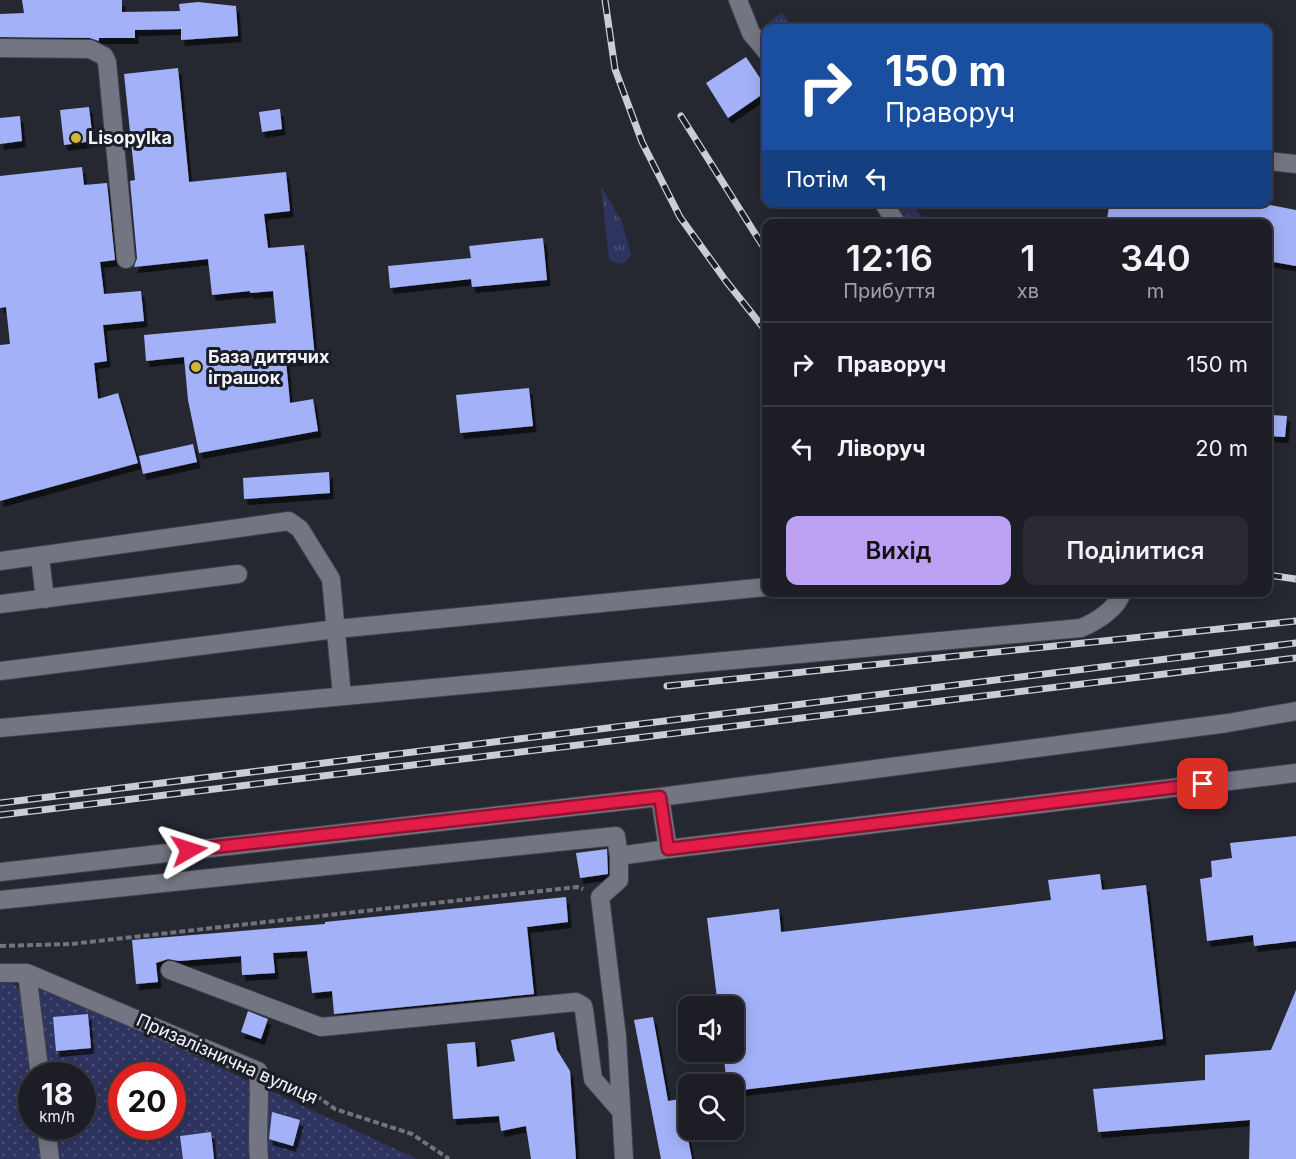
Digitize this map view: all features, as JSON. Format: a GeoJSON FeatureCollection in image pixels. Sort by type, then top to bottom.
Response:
{"type":"FeatureCollection","features":[{"type":"Feature","properties":{"kind":"street"},"geometry":{"type":"LineString","coordinates":[[738,0],[751,33],[762,46]]}},
{"type":"Feature","properties":{"kind":"street"},"geometry":{"type":"LineString","coordinates":[[0,48],[90,50],[104,56],[107,62],[126,259]]}},
{"type":"Feature","properties":{"kind":"street"},"geometry":{"type":"LineString","coordinates":[[1272,161],[1296,164]]}},
{"type":"Feature","properties":{"kind":"street"},"geometry":{"type":"LineString","coordinates":[[0,561],[289,521],[300,529],[331,579],[342,696]]}},
{"type":"Feature","properties":{"kind":"street"},"geometry":{"type":"LineString","coordinates":[[40,557],[45,599]]}},
{"type":"Feature","properties":{"kind":"street"},"geometry":{"type":"LineString","coordinates":[[0,604],[238,574]]}},
{"type":"Feature","properties":{"kind":"street"},"geometry":{"type":"LineString","coordinates":[[0,671],[336,629],[762,587]]}},
{"type":"Feature","properties":{"kind":"street"},"geometry":{"type":"LineString","coordinates":[[0,728],[1081,627],[1091,624],[1118,602],[1120,597]]}},
{"type":"Feature","properties":{"kind":"street"},"geometry":{"type":"LineString","coordinates":[[0,872],[660,797],[1228,723],[1296,711]]}},
{"type":"Feature","properties":{"kind":"street"},"geometry":{"type":"LineString","coordinates":[[619,856],[1296,773]]}},
{"type":"Feature","properties":{"kind":"street"},"geometry":{"type":"LineString","coordinates":[[660,797],[668,849]]}},
{"type":"Feature","properties":{"kind":"street"},"geometry":{"type":"LineString","coordinates":[[0,900],[616,836],[619,880],[600,897],[617,1037],[624,1159]]}},
{"type":"Feature","properties":{"kind":"street"},"geometry":{"type":"LineString","coordinates":[[171,970],[321,1027],[576,1002],[583,1006],[584,1010],[593,1078],[621,1111]]}},
{"type":"Feature","properties":{"kind":"street","name":"Призалізнична вулиця"},"geometry":{"type":"LineString","coordinates":[[0,973],[27,973],[258,1071]]}},
{"type":"Feature","properties":{"kind":"street"},"geometry":{"type":"LineString","coordinates":[[27,973],[38,1062]]}},
{"type":"Feature","properties":{"kind":"street"},"geometry":{"type":"LineString","coordinates":[[258,1071],[260,1087],[256,1136],[259,1159]]}},
{"type":"Feature","properties":{"kind":"street"},"geometry":{"type":"LineString","coordinates":[[48,1140],[50,1159]]}},
{"type":"Feature","properties":{"kind":"path"},"geometry":{"type":"LineString","coordinates":[[0,946],[82,943],[577,886],[600,897]]}},
{"type":"Feature","properties":{"kind":"path","name":"Призалізнична вулиця"},"geometry":{"type":"LineString","coordinates":[[258,1071],[314,1094],[335,1109],[412,1134],[448,1159]]}},
{"type":"Feature","properties":{"kind":"green space"},"geometry":{"type":"Polygon","coordinates":[[[782,13],[790,24],[766,24],[782,13]]]}},
{"type":"Feature","properties":{"kind":"green space"},"geometry":{"type":"Polygon","coordinates":[[[601,186],[622,222],[631,255],[624,263],[619,264],[609,260],[601,186]]]}},
{"type":"Feature","properties":{"kind":"green space"},"geometry":{"type":"Polygon","coordinates":[[[897,207],[915,207],[923,219],[905,219],[897,207]]]}},
{"type":"Feature","properties":{"kind":"green space"},"geometry":{"type":"Polygon","coordinates":[[[0,983],[13,983],[20,991],[51,989],[417,1159],[0,1159],[0,983]]]}},
{"type":"Feature","properties":{"kind":"building"},"geometry":{"type":"Polygon","coordinates":[[[22,0],[122,0],[122,12],[180,11],[179,4],[198,2],[236,6],[238,36],[181,40],[181,29],[135,30],[135,38],[99,38],[99,41],[90,38],[0,37],[0,14],[24,13],[22,0]]]}},
{"type":"Feature","properties":{"kind":"building"},"geometry":{"type":"Polygon","coordinates":[[[746,57],[762,81],[762,95],[728,118],[706,83],[746,57]]]}},
{"type":"Feature","properties":{"kind":"building"},"geometry":{"type":"Polygon","coordinates":[[[178,68],[189,182],[286,172],[290,211],[264,214],[268,248],[304,245],[315,358],[286,361],[290,403],[313,399],[318,431],[199,453],[188,400],[184,357],[146,361],[144,335],[276,323],[273,291],[212,295],[208,259],[134,267],[137,258],[130,181],[135,180],[124,74],[178,68]]]}},
{"type":"Feature","properties":{"kind":"building"},"geometry":{"type":"Polygon","coordinates":[[[89,107],[93,141],[64,145],[60,110],[89,107]]]}},
{"type":"Feature","properties":{"kind":"building"},"geometry":{"type":"Polygon","coordinates":[[[280,109],[282,129],[262,132],[259,112],[280,109]]]}},
{"type":"Feature","properties":{"kind":"building"},"geometry":{"type":"Polygon","coordinates":[[[20,116],[22,141],[0,144],[0,118],[20,116]]]}},
{"type":"Feature","properties":{"kind":"building"},"geometry":{"type":"Polygon","coordinates":[[[82,167],[84,185],[107,183],[115,260],[100,262],[104,294],[141,291],[144,321],[103,325],[107,361],[94,363],[98,399],[118,393],[138,463],[0,501],[0,345],[10,344],[6,307],[0,308],[0,176],[82,167]]]}},
{"type":"Feature","properties":{"kind":"building"},"geometry":{"type":"Polygon","coordinates":[[[1272,205],[1296,210],[1296,266],[1272,262],[1272,219],[1107,219],[1109,207],[1272,205]]]}},
{"type":"Feature","properties":{"kind":"building"},"geometry":{"type":"Polygon","coordinates":[[[543,238],[547,280],[472,287],[471,279],[390,288],[388,266],[471,258],[469,246],[543,238]]]}},
{"type":"Feature","properties":{"kind":"building"},"geometry":{"type":"Polygon","coordinates":[[[529,388],[533,426],[460,433],[456,395],[529,388]]]}},
{"type":"Feature","properties":{"kind":"building"},"geometry":{"type":"Polygon","coordinates":[[[1272,415],[1287,416],[1285,437],[1272,436],[1272,415]]]}},
{"type":"Feature","properties":{"kind":"building"},"geometry":{"type":"Polygon","coordinates":[[[193,444],[197,462],[143,474],[139,456],[193,444]]]}},
{"type":"Feature","properties":{"kind":"building"},"geometry":{"type":"Polygon","coordinates":[[[329,472],[330,493],[244,499],[243,478],[329,472]]]}},
{"type":"Feature","properties":{"kind":"building"},"geometry":{"type":"Polygon","coordinates":[[[1296,836],[1296,941],[1254,946],[1253,935],[1207,941],[1200,879],[1212,877],[1211,861],[1232,858],[1230,843],[1296,836]]]}},
{"type":"Feature","properties":{"kind":"building"},"geometry":{"type":"Polygon","coordinates":[[[607,849],[608,874],[580,878],[576,853],[607,849]]]}},
{"type":"Feature","properties":{"kind":"building"},"geometry":{"type":"Polygon","coordinates":[[[1100,874],[1102,890],[1146,885],[1163,1039],[744,1090],[744,1074],[726,1074],[724,1062],[744,1062],[744,996],[717,996],[707,918],[779,909],[781,932],[1051,900],[1048,880],[1100,874]]]}},
{"type":"Feature","properties":{"kind":"building"},"geometry":{"type":"Polygon","coordinates":[[[566,897],[568,922],[527,927],[534,994],[334,1014],[332,991],[312,993],[307,951],[273,953],[275,973],[242,975],[241,956],[179,961],[168,959],[156,963],[158,982],[136,984],[132,940],[325,924],[325,922],[566,897]]]}},
{"type":"Feature","properties":{"kind":"building"},"geometry":{"type":"Polygon","coordinates":[[[1296,990],[1296,1159],[1249,1159],[1250,1120],[1098,1132],[1093,1089],[1205,1080],[1205,1055],[1271,1050],[1296,990]]]}},
{"type":"Feature","properties":{"kind":"building"},"geometry":{"type":"Polygon","coordinates":[[[248,1011],[268,1019],[261,1039],[241,1032],[248,1011]]]}},
{"type":"Feature","properties":{"kind":"building"},"geometry":{"type":"Polygon","coordinates":[[[88,1014],[91,1048],[56,1051],[53,1017],[88,1014]]]}},
{"type":"Feature","properties":{"kind":"building"},"geometry":{"type":"Polygon","coordinates":[[[653,1017],[668,1101],[678,1099],[678,1140],[688,1140],[692,1159],[661,1159],[634,1020],[653,1017]]]}},
{"type":"Feature","properties":{"kind":"building"},"geometry":{"type":"Polygon","coordinates":[[[554,1032],[557,1050],[570,1071],[576,1159],[531,1159],[526,1126],[501,1131],[499,1116],[453,1119],[447,1044],[475,1042],[477,1067],[515,1061],[511,1040],[554,1032]]]}},
{"type":"Feature","properties":{"kind":"building"},"geometry":{"type":"Polygon","coordinates":[[[272,1112],[300,1120],[293,1146],[269,1139],[272,1112]]]}},
{"type":"Feature","properties":{"kind":"building"},"geometry":{"type":"Polygon","coordinates":[[[211,1132],[214,1159],[183,1159],[181,1140],[186,1140],[186,1135],[211,1132]]]}},
{"type":"Feature","properties":{"kind":"railway"},"geometry":{"type":"LineString","coordinates":[[605,0],[615,69],[642,142],[680,217],[762,326]]}},
{"type":"Feature","properties":{"kind":"railway"},"geometry":{"type":"LineString","coordinates":[[681,116],[762,245]]}},
{"type":"Feature","properties":{"kind":"railway"},"geometry":{"type":"LineString","coordinates":[[1272,576],[1296,579]]}},
{"type":"Feature","properties":{"kind":"railway"},"geometry":{"type":"LineString","coordinates":[[667,686],[1296,621]]}},
{"type":"Feature","properties":{"kind":"railway"},"geometry":{"type":"LineString","coordinates":[[0,803],[1296,643]]}},
{"type":"Feature","properties":{"kind":"railway"},"geometry":{"type":"LineString","coordinates":[[0,815],[1296,658]]}},
{"type":"Feature","properties":{"kind":"place","name":"Lisopylka"},"geometry":{"type":"Point","coordinates":[76,138]}},
{"type":"Feature","properties":{"kind":"place","name":"База дитячих іграшок"},"geometry":{"type":"Point","coordinates":[196,367]}},
{"type":"Feature","properties":{"kind":"route"},"geometry":{"type":"LineString","coordinates":[[189,850],[660,797],[668,849],[1203,784]]}}]}
